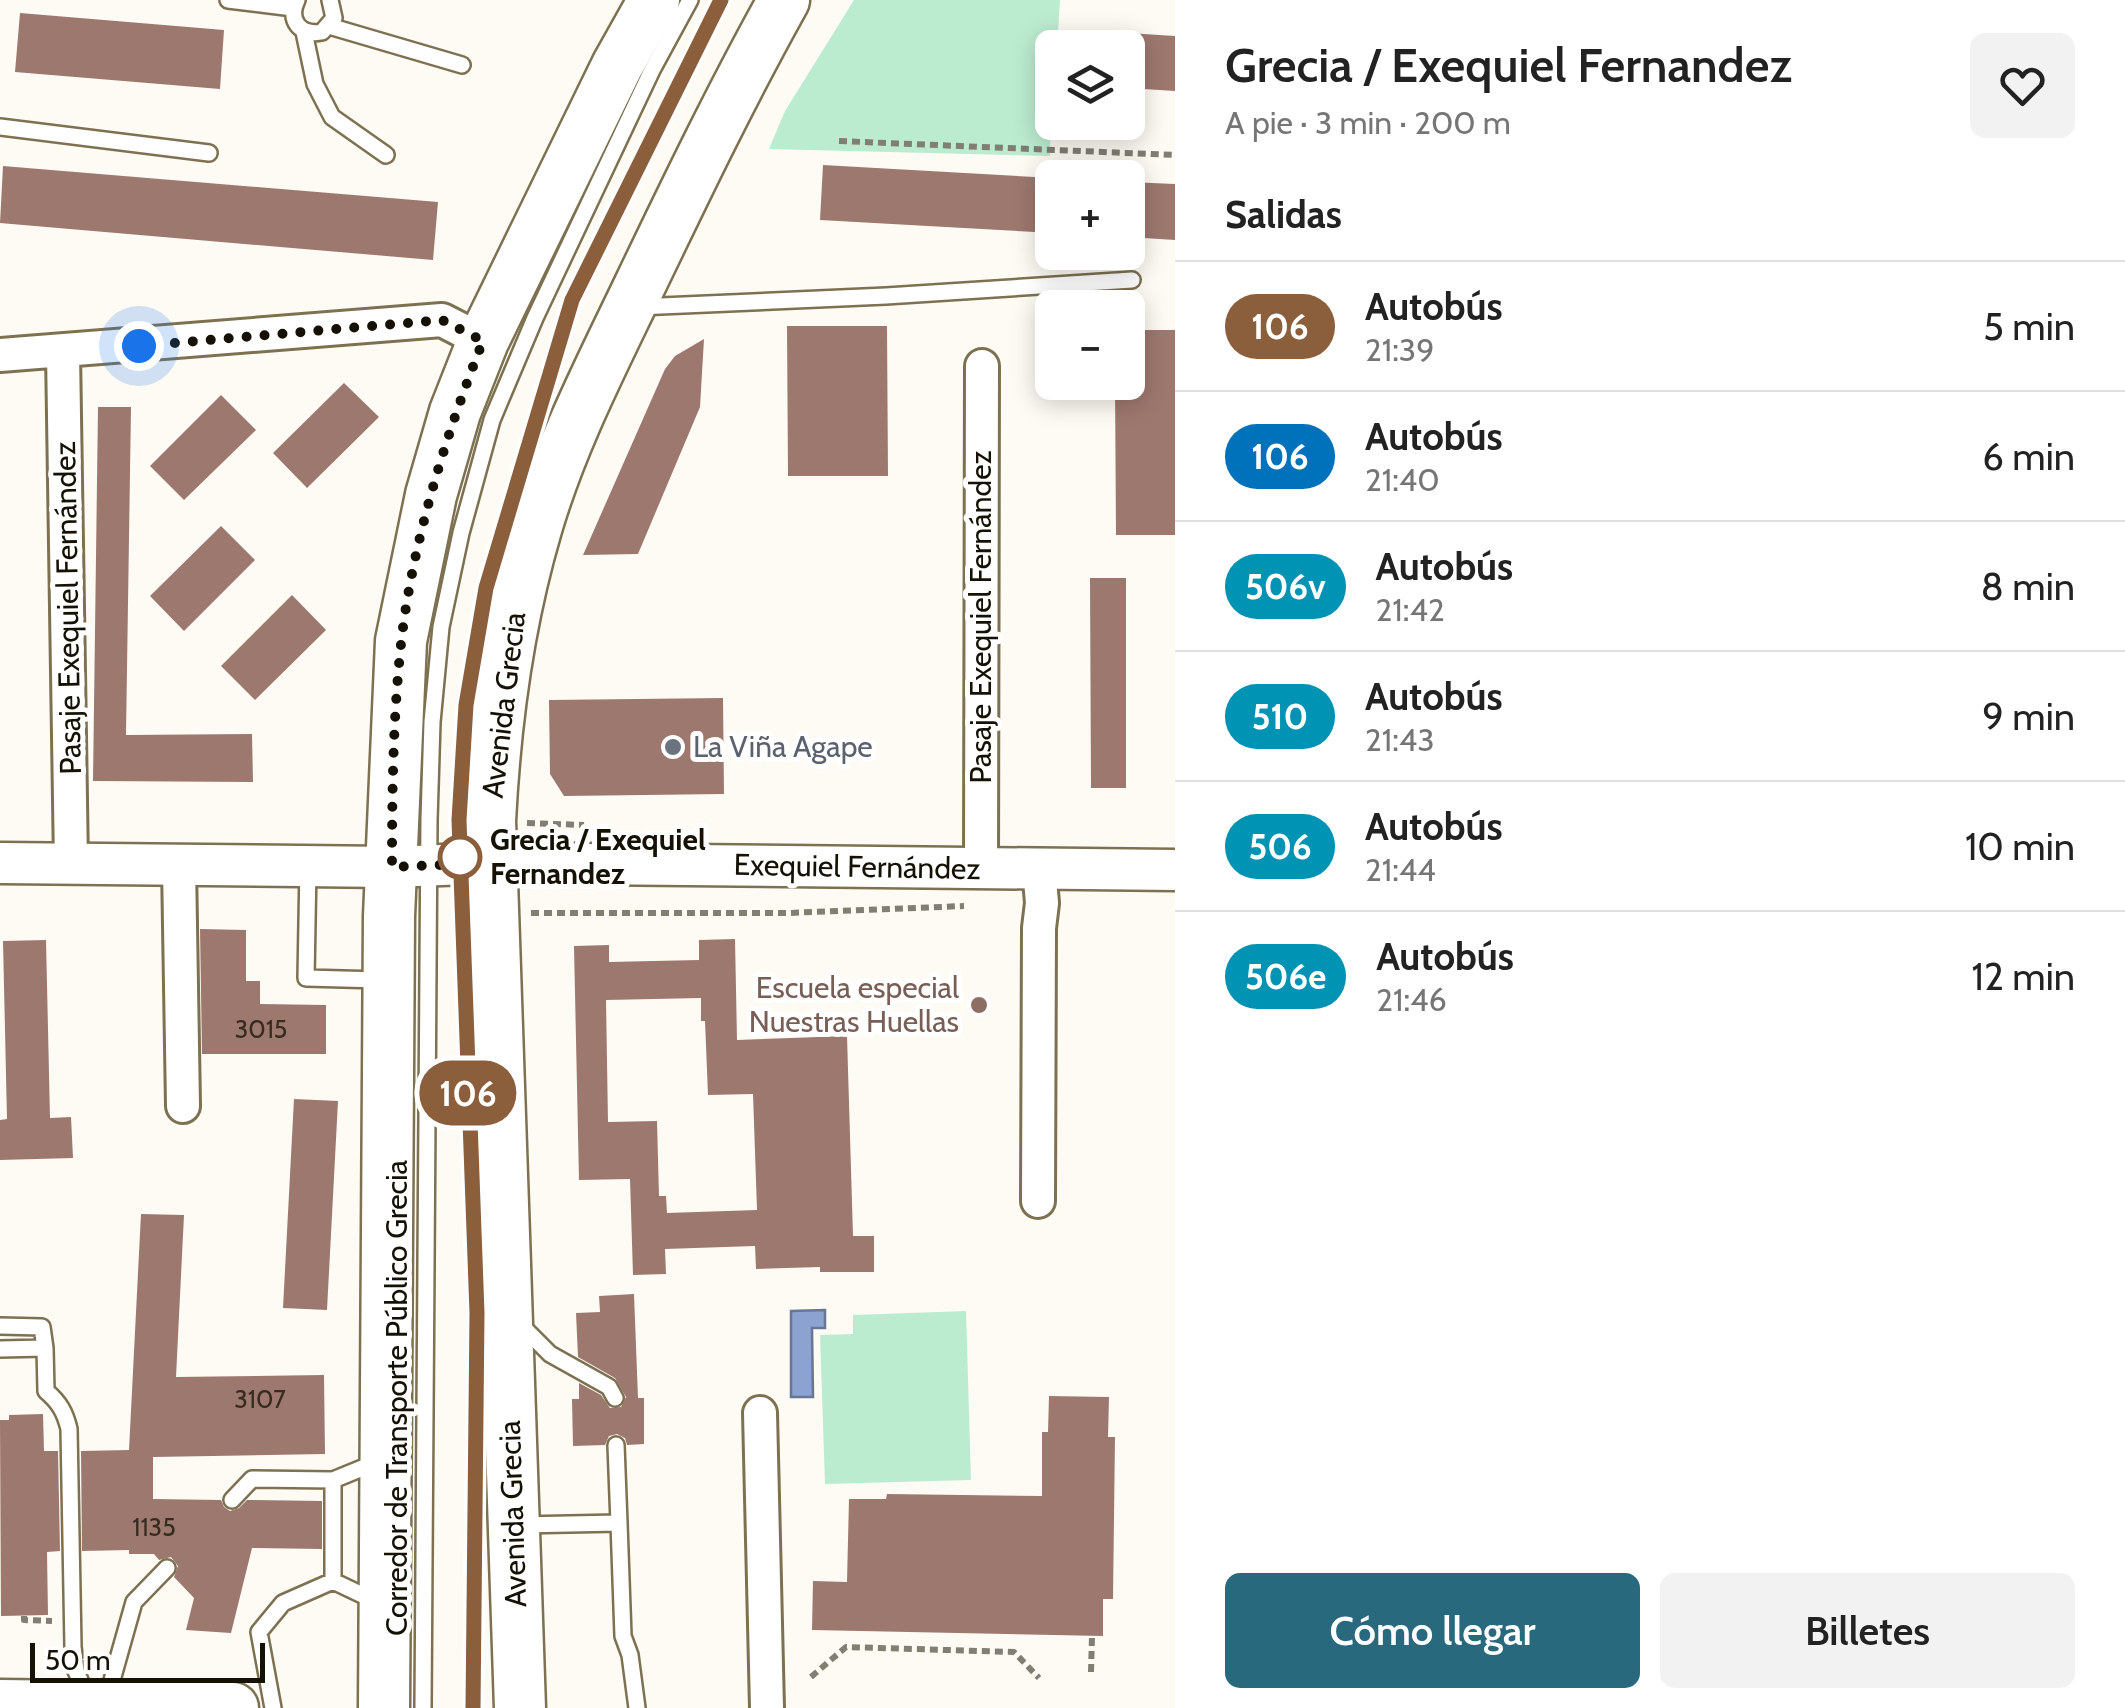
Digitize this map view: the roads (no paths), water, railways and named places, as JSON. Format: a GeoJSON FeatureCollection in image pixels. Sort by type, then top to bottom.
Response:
{"type":"FeatureCollection","features":[{"type":"Feature","properties":{"kind":"main road","name":"Avenida Grecia"},"geometry":{"type":"LineString","coordinates":[[520,1708],[494,916],[443,865],[394,764],[401,641],[431,495],[455,412],[483,341],[616,66],[654,0]]}},
{"type":"Feature","properties":{"kind":"main road","name":"Avenida Grecia"},"geometry":{"type":"LineString","coordinates":[[384,1708],[388,980],[443,865],[494,741],[506,653],[522,582],[537,524],[568,443],[728,101],[784,0]]}},
{"type":"Feature","properties":{"kind":"main road"},"geometry":{"type":"LineString","coordinates":[[0,1705],[232,1708]]}},
{"type":"Feature","properties":{"kind":"street"},"geometry":{"type":"LineString","coordinates":[[0,356],[442,320],[483,341]]}},
{"type":"Feature","properties":{"kind":"street","name":"Pasaje Exequiel Fernández"},"geometry":{"type":"LineString","coordinates":[[64,352],[71,864]]}},
{"type":"Feature","properties":{"kind":"street","name":"Pasaje Exequiel Fernández"},"geometry":{"type":"LineString","coordinates":[[982,366],[982,887]]}},
{"type":"Feature","properties":{"kind":"street","name":"Exequiel Fernández"},"geometry":{"type":"LineString","coordinates":[[0,864],[443,865],[982,887],[1039,868],[1175,870]]}},
{"type":"Feature","properties":{"kind":"street"},"geometry":{"type":"LineString","coordinates":[[179,865],[184,1106]]}},
{"type":"Feature","properties":{"kind":"street"},"geometry":{"type":"LineString","coordinates":[[1038,1201],[1042,904],[1039,868]]}},
{"type":"Feature","properties":{"kind":"street"},"geometry":{"type":"LineString","coordinates":[[760,1413],[767,1708]]}},
{"type":"Feature","properties":{"kind":"lane"},"geometry":{"type":"LineString","coordinates":[[228,0],[295,4],[293,17],[304,32],[315,84],[332,117],[386,155]]}},
{"type":"Feature","properties":{"kind":"lane"},"geometry":{"type":"LineString","coordinates":[[304,32],[322,32],[330,26],[334,18],[330,0]]}},
{"type":"Feature","properties":{"kind":"lane","name":"Corredor de Transporte Público Grecia"},"geometry":{"type":"LineString","coordinates":[[473,1708],[477,1313],[432,722],[442,626],[461,533],[492,420],[535,318],[652,70],[690,0]]}},
{"type":"Feature","properties":{"kind":"lane","name":"Corredor de Transporte Público Grecia"},"geometry":{"type":"LineString","coordinates":[[423,1708],[443,865],[459,820],[466,705],[486,588],[572,300],[721,0]]}},
{"type":"Feature","properties":{"kind":"lane"},"geometry":{"type":"LineString","coordinates":[[330,26],[462,65]]}},
{"type":"Feature","properties":{"kind":"lane"},"geometry":{"type":"LineString","coordinates":[[0,127],[209,153]]}},
{"type":"Feature","properties":{"kind":"lane"},"geometry":{"type":"LineString","coordinates":[[629,307],[1132,280]]}},
{"type":"Feature","properties":{"kind":"lane"},"geometry":{"type":"LineString","coordinates":[[308,866],[306,978],[388,980]]}},
{"type":"Feature","properties":{"kind":"lane"},"geometry":{"type":"LineString","coordinates":[[507,1311],[550,1354],[609,1387],[615,1398]]}},
{"type":"Feature","properties":{"kind":"lane"},"geometry":{"type":"LineString","coordinates":[[0,1326],[42,1326],[46,1390],[66,1414],[72,1647],[83,1692],[99,1706],[134,1602],[166,1568]]}},
{"type":"Feature","properties":{"kind":"lane"},"geometry":{"type":"LineString","coordinates":[[0,1349],[45,1348]]}},
{"type":"Feature","properties":{"kind":"lane"},"geometry":{"type":"LineString","coordinates":[[616,1445],[623,1636],[630,1655],[636,1708]]}},
{"type":"Feature","properties":{"kind":"lane"},"geometry":{"type":"LineString","coordinates":[[232,1500],[252,1479],[333,1480],[386,1458]]}},
{"type":"Feature","properties":{"kind":"lane"},"geometry":{"type":"LineString","coordinates":[[333,1480],[333,1581]]}},
{"type":"Feature","properties":{"kind":"lane"},"geometry":{"type":"LineString","coordinates":[[514,1525],[619,1523]]}},
{"type":"Feature","properties":{"kind":"lane"},"geometry":{"type":"LineString","coordinates":[[274,1708],[259,1632],[283,1603],[333,1581],[384,1605]]}},
{"type":"Feature","properties":{"kind":"water"},"geometry":{"type":"Polygon","coordinates":[[[825,1310],[825,1328],[812,1328],[813,1397],[791,1397],[791,1311],[825,1310]]]}},
{"type":"Feature","properties":{"kind":"place","name":"La Viña Agape"},"geometry":{"type":"Point","coordinates":[673,747]}},
{"type":"Feature","properties":{"kind":"place","name":"Grecia / Exequiel Fernandez"},"geometry":{"type":"Point","coordinates":[460,857]}},
{"type":"Feature","properties":{"kind":"place","name":"Escuela especial Nuestras Huellas"},"geometry":{"type":"Point","coordinates":[979,1005]}}]}
